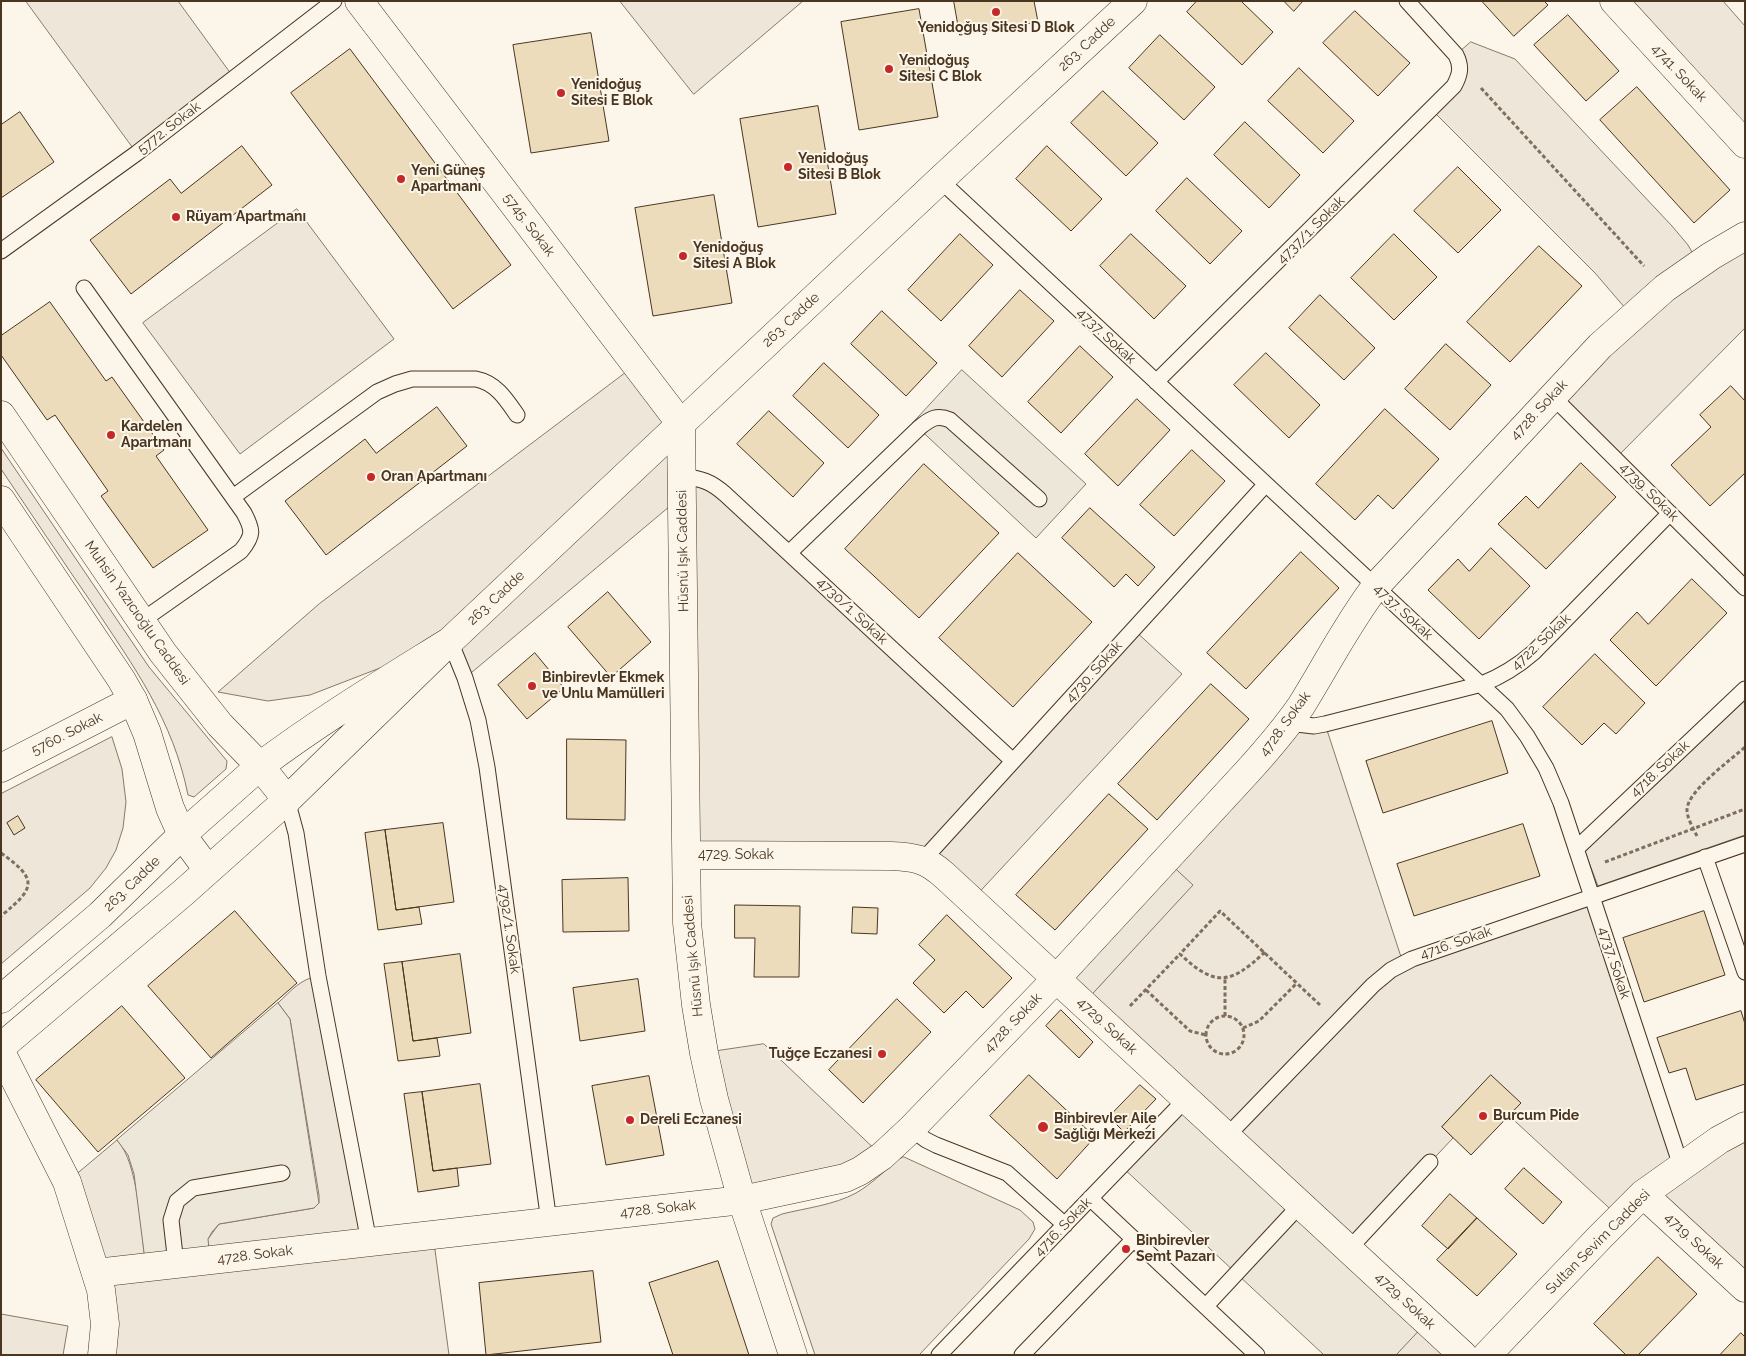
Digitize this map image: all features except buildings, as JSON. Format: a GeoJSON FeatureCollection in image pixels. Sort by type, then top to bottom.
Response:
{"type":"FeatureCollection","features":[{"type":"Feature","properties":{"kind":"street","name":"5745. Sokak"},"geometry":{"type":"LineString","coordinates":[[359,1],[681,424]]}},
{"type":"Feature","properties":{"kind":"street","name":"263. Cadde"},"geometry":{"type":"LineString","coordinates":[[1,999],[100,915],[182,835],[260,766],[334,714],[450,641],[1133,1]]}},
{"type":"Feature","properties":{"kind":"street","name":"4741. Sokak"},"geometry":{"type":"LineString","coordinates":[[1614,1],[1745,144]]}},
{"type":"Feature","properties":{"kind":"street","name":"4728. Sokak"},"geometry":{"type":"LineString","coordinates":[[96,1273],[742,1200],[814,1186],[852,1175],[882,1156],[912,1129],[1056,979],[1274,743],[1354,616],[1376,586],[1552,396],[1600,346],[1665,288],[1711,256],[1745,236]]}},
{"type":"Feature","properties":{"kind":"street","name":"Muhsin Yazıcıoğlu Caddesi"},"geometry":{"type":"LineString","coordinates":[[1,414],[162,653],[210,712],[260,766],[287,800]]}},
{"type":"Feature","properties":{"kind":"street","name":"Hüsnü Işık Caddesi"},"geometry":{"type":"LineString","coordinates":[[681,424],[687,923],[696,1005],[714,1099],[742,1200],[794,1355]]}},
{"type":"Feature","properties":{"kind":"street"},"geometry":{"type":"LineString","coordinates":[[1,500],[121,679],[133,700],[147,733],[170,808],[182,835],[208,870]]}},
{"type":"Feature","properties":{"kind":"street"},"geometry":{"type":"LineString","coordinates":[[1,1047],[287,800],[450,641]]}},
{"type":"Feature","properties":{"kind":"street","name":"5760. Sokak"},"geometry":{"type":"LineString","coordinates":[[1,768],[133,700]]}},
{"type":"Feature","properties":{"kind":"street","name":"4729. Sokak"},"geometry":{"type":"LineString","coordinates":[[687,855],[891,856],[923,860],[944,875],[1463,1355]]}},
{"type":"Feature","properties":{"kind":"street"},"geometry":{"type":"LineString","coordinates":[[1,1052],[67,1182],[96,1273],[103,1305],[105,1324],[102,1355]]}},
{"type":"Feature","properties":{"kind":"street","name":"Sultan Sevim Caddesi"},"geometry":{"type":"LineString","coordinates":[[1487,1355],[1643,1194],[1719,1140],[1745,1126]]}},
{"type":"Feature","properties":{"kind":"street","name":"4719. Sokak"},"geometry":{"type":"LineString","coordinates":[[1643,1194],[1745,1288]]}},
{"type":"Feature","properties":{"kind":"lane","name":"5772. Sokak"},"geometry":{"type":"LineString","coordinates":[[1,251],[137,153],[334,1]]}},
{"type":"Feature","properties":{"kind":"lane"},"geometry":{"type":"LineString","coordinates":[[1407,1],[1456,55],[1460,74]]}},
{"type":"Feature","properties":{"kind":"lane","name":"4737/1. Sokak"},"geometry":{"type":"LineString","coordinates":[[1156,382],[1449,92],[1460,74]]}},
{"type":"Feature","properties":{"kind":"lane","name":"4737. Sokak"},"geometry":{"type":"LineString","coordinates":[[940,180],[1507,709],[1527,736],[1546,768],[1561,803],[1680,1166]]}},
{"type":"Feature","properties":{"kind":"lane"},"geometry":{"type":"LineString","coordinates":[[84,288],[233,497],[250,524],[251,537],[241,550],[140,622]]}},
{"type":"Feature","properties":{"kind":"lane"},"geometry":{"type":"LineString","coordinates":[[233,497],[378,392],[412,379],[476,379],[486,381],[502,394],[517,415]]}},
{"type":"Feature","properties":{"kind":"lane","name":"4739. Sokak"},"geometry":{"type":"LineString","coordinates":[[1552,396],[1745,588]]}},
{"type":"Feature","properties":{"kind":"lane"},"geometry":{"type":"LineString","coordinates":[[789,554],[920,427],[932,418],[944,417],[954,423],[1039,499]]}},
{"type":"Feature","properties":{"kind":"lane","name":"4730/1. Sokak"},"geometry":{"type":"LineString","coordinates":[[682,476],[700,478],[713,484],[1013,761]]}},
{"type":"Feature","properties":{"kind":"lane","name":"4730. Sokak"},"geometry":{"type":"LineString","coordinates":[[923,860],[1266,484]]}},
{"type":"Feature","properties":{"kind":"lane","name":"4722. Sokak"},"geometry":{"type":"LineString","coordinates":[[1288,723],[1314,726],[1325,724],[1482,684],[1510,671],[1534,652],[1670,513]]}},
{"type":"Feature","properties":{"kind":"lane","name":"4792/1. Sokak"},"geometry":{"type":"LineString","coordinates":[[450,641],[465,678],[478,720],[549,1222]]}},
{"type":"Feature","properties":{"kind":"lane","name":"4718. Sokak"},"geometry":{"type":"LineString","coordinates":[[1576,848],[1745,689]]}},
{"type":"Feature","properties":{"kind":"lane"},"geometry":{"type":"LineString","coordinates":[[287,800],[296,833],[318,976],[369,1242]]}},
{"type":"Feature","properties":{"kind":"lane","name":"4716. Sokak"},"geometry":{"type":"LineString","coordinates":[[1226,1137],[1337,1021],[1391,970],[1412,959],[1745,844]]}},
{"type":"Feature","properties":{"kind":"lane"},"geometry":{"type":"LineString","coordinates":[[1706,857],[1745,972]]}},
{"type":"Feature","properties":{"kind":"lane","name":"4716. Sokak"},"geometry":{"type":"LineString","coordinates":[[940,1355],[1186,1099]]}},
{"type":"Feature","properties":{"kind":"lane"},"geometry":{"type":"LineString","coordinates":[[912,1129],[936,1145],[1008,1173],[1065,1225]]}},
{"type":"Feature","properties":{"kind":"lane"},"geometry":{"type":"LineString","coordinates":[[1349,1248],[1430,1162]]}},
{"type":"Feature","properties":{"kind":"lane"},"geometry":{"type":"LineString","coordinates":[[176,1264],[171,1220],[177,1200],[193,1188],[282,1173]]}},
{"type":"Feature","properties":{"kind":"lane"},"geometry":{"type":"LineString","coordinates":[[1090,1198],[1258,1355]]}},
{"type":"Feature","properties":{"kind":"lane"},"geometry":{"type":"LineString","coordinates":[[1206,1306],[1300,1205]]}},
{"type":"Feature","properties":{"kind":"lane"},"geometry":{"type":"LineString","coordinates":[[1022,1355],[1134,1239]]}},
{"type":"Feature","properties":{"kind":"path"},"geometry":{"type":"LineString","coordinates":[[1460,74],[1480,86],[1665,288]]}},
{"type":"Feature","properties":{"kind":"path"},"geometry":{"type":"LineString","coordinates":[[1694,829],[1687,809],[1691,798],[1745,747]]}},
{"type":"Feature","properties":{"kind":"path"},"geometry":{"type":"LineString","coordinates":[[1583,870],[1745,808]]}},
{"type":"Feature","properties":{"kind":"path"},"geometry":{"type":"LineString","coordinates":[[1,853],[24,872],[29,879],[29,887],[16,904],[1,916]]}},
{"type":"Feature","properties":{"kind":"path"},"geometry":{"type":"LineString","coordinates":[[1109,1029],[1220,911],[1337,1021]]}},
{"type":"Feature","properties":{"kind":"path"},"geometry":{"type":"LineString","coordinates":[[1180,954],[1201,973],[1214,978],[1225,978],[1238,974],[1248,968],[1265,952]]}},
{"type":"Feature","properties":{"kind":"path"},"geometry":{"type":"LineString","coordinates":[[1225,978],[1225,1016]]}},
{"type":"Feature","properties":{"kind":"path"},"geometry":{"type":"LineString","coordinates":[[1243,1028],[1259,1021],[1297,983]]}},
{"type":"Feature","properties":{"kind":"path"},"geometry":{"type":"LineString","coordinates":[[1146,990],[1190,1031],[1206,1035]]}},
{"type":"Feature","properties":{"kind":"path"},"geometry":{"type":"LineString","coordinates":[[1225,1016],[1234,1017],[1239,1020],[1243,1028],[1244,1037],[1243,1043],[1234,1052],[1228,1054],[1216,1051],[1207,1041],[1206,1035],[1207,1028],[1211,1022],[1216,1018],[1225,1016]]}},
{"type":"Feature","properties":{"kind":"shaded area"},"geometry":{"type":"Polygon","coordinates":[[[26,1],[178,1],[234,78],[137,153],[26,1]]]}},
{"type":"Feature","properties":{"kind":"shaded area"},"geometry":{"type":"Polygon","coordinates":[[[620,1],[803,1],[694,94],[620,1]]]}},
{"type":"Feature","properties":{"kind":"shaded area"},"geometry":{"type":"Polygon","coordinates":[[[1614,1],[1723,1],[1745,26],[1745,144],[1614,1]]]}},
{"type":"Feature","properties":{"kind":"shaded area"},"geometry":{"type":"Polygon","coordinates":[[[1471,42],[1515,59],[1672,226],[1688,245],[1699,264],[1745,236],[1745,328],[1615,459],[1552,396],[1632,316],[1595,273],[1432,110],[1449,93],[1456,55],[1471,42]]]}},
{"type":"Feature","properties":{"kind":"shaded area"},"geometry":{"type":"Polygon","coordinates":[[[297,209],[394,339],[240,454],[143,323],[297,209]]]}},
{"type":"Feature","properties":{"kind":"shaded area"},"geometry":{"type":"Polygon","coordinates":[[[636,365],[681,424],[682,476],[701,479],[1013,761],[1133,629],[1182,674],[972,900],[937,869],[687,855],[682,496],[465,678],[450,641],[310,695],[268,701],[218,692],[319,604],[636,365]]]}},
{"type":"Feature","properties":{"kind":"shaded area"},"geometry":{"type":"Polygon","coordinates":[[[962,370],[1086,484],[1036,538],[913,423],[962,370]]]}},
{"type":"Feature","properties":{"kind":"shaded area"},"geometry":{"type":"Polygon","coordinates":[[[1,448],[149,667],[227,761],[226,769],[194,797],[188,795],[173,742],[150,695],[123,650],[1,469],[1,448]]]}},
{"type":"Feature","properties":{"kind":"shaded area"},"geometry":{"type":"Polygon","coordinates":[[[1745,701],[1745,835],[1598,886],[1585,852],[1745,701]]]}},
{"type":"Feature","properties":{"kind":"shaded area"},"geometry":{"type":"Polygon","coordinates":[[[1288,723],[1325,724],[1403,963],[1592,897],[1681,1166],[1619,1217],[1479,1088],[1442,1127],[1453,1138],[1349,1249],[1083,1004],[1192,885],[1166,859],[1288,723]]]}},
{"type":"Feature","properties":{"kind":"shaded area"},"geometry":{"type":"Polygon","coordinates":[[[112,737],[122,769],[126,802],[123,828],[116,850],[106,868],[90,888],[1,964],[1,794],[112,737]]]}},
{"type":"Feature","properties":{"kind":"shaded area"},"geometry":{"type":"Polygon","coordinates":[[[1164,858],[1193,885],[1083,1004],[1056,979],[1164,858]]]}},
{"type":"Feature","properties":{"kind":"shaded area"},"geometry":{"type":"Polygon","coordinates":[[[318,976],[369,1242],[433,1235],[449,1355],[102,1355],[67,1182],[117,1140],[130,1165],[135,1182],[146,1267],[208,1239],[219,1224],[314,1208],[319,1203],[319,1195],[290,1019],[278,1003],[301,983],[318,976]]]}},
{"type":"Feature","properties":{"kind":"shaded area"},"geometry":{"type":"Polygon","coordinates":[[[278,1003],[290,1019],[319,1203],[314,1208],[219,1224],[208,1239],[210,1260],[146,1268],[134,1174],[128,1155],[117,1140],[278,1003]]]}},
{"type":"Feature","properties":{"kind":"shaded area"},"geometry":{"type":"Polygon","coordinates":[[[764,1044],[882,1156],[742,1200],[704,1053],[764,1044]]]}},
{"type":"Feature","properties":{"kind":"shaded area"},"geometry":{"type":"Polygon","coordinates":[[[1186,1099],[1427,1322],[1396,1355],[1324,1355],[1121,1166],[1186,1099]]]}},
{"type":"Feature","properties":{"kind":"shaded area"},"geometry":{"type":"Polygon","coordinates":[[[1745,1141],[1745,1270],[1661,1195],[1724,1151],[1745,1141]]]}},
{"type":"Feature","properties":{"kind":"shaded area"},"geometry":{"type":"Polygon","coordinates":[[[904,1157],[1020,1210],[1033,1222],[1035,1229],[1029,1239],[919,1355],[815,1355],[771,1224],[773,1218],[782,1214],[829,1203],[856,1193],[904,1157]]]}},
{"type":"Feature","properties":{"kind":"shaded area"},"geometry":{"type":"Polygon","coordinates":[[[1,1314],[68,1326],[63,1355],[1,1355],[1,1314]]]}},
{"type":"Feature","properties":{"kind":"shaded area"},"geometry":{"type":"Polygon","coordinates":[[[1427,1322],[1463,1355],[1396,1355],[1427,1322]]]}},
{"type":"Feature","properties":{"kind":"place","name":"Yenidoğuş Sitesi D Blok"},"geometry":{"type":"Point","coordinates":[996,12]}},
{"type":"Feature","properties":{"kind":"place","name":"Yenidoğuş Sitesi C Blok"},"geometry":{"type":"Point","coordinates":[889,69]}},
{"type":"Feature","properties":{"kind":"place","name":"Yenidoğuş Sitesi E Blok"},"geometry":{"type":"Point","coordinates":[561,93]}},
{"type":"Feature","properties":{"kind":"place","name":"Yenidoğuş Sitesi B Blok"},"geometry":{"type":"Point","coordinates":[788,167]}},
{"type":"Feature","properties":{"kind":"place","name":"Yeni Güneş Apartmanı"},"geometry":{"type":"Point","coordinates":[401,179]}},
{"type":"Feature","properties":{"kind":"place","name":"Rüyam Apartmanı"},"geometry":{"type":"Point","coordinates":[176,217]}},
{"type":"Feature","properties":{"kind":"place","name":"Yenidoğuş Sitesi A Blok"},"geometry":{"type":"Point","coordinates":[683,256]}},
{"type":"Feature","properties":{"kind":"place","name":"Kardelen Apartmanı"},"geometry":{"type":"Point","coordinates":[111,435]}},
{"type":"Feature","properties":{"kind":"place","name":"Oran Apartmanı"},"geometry":{"type":"Point","coordinates":[371,477]}},
{"type":"Feature","properties":{"kind":"place","name":"Binbirevler Ekmek ve Unlu Mamülleri"},"geometry":{"type":"Point","coordinates":[532,686]}},
{"type":"Feature","properties":{"kind":"place","name":"Tuğçe Eczanesi"},"geometry":{"type":"Point","coordinates":[882,1054]}},
{"type":"Feature","properties":{"kind":"place","name":"Burcum Pide"},"geometry":{"type":"Point","coordinates":[1483,1116]}},
{"type":"Feature","properties":{"kind":"place","name":"Dereli Eczanesi"},"geometry":{"type":"Point","coordinates":[630,1120]}},
{"type":"Feature","properties":{"kind":"place","name":"Binbirevler Aile Sağlığı Merkezi"},"geometry":{"type":"Point","coordinates":[1043,1127]}},
{"type":"Feature","properties":{"kind":"place","name":"Binbirevler Semt Pazarı"},"geometry":{"type":"Point","coordinates":[1126,1249]}}]}
